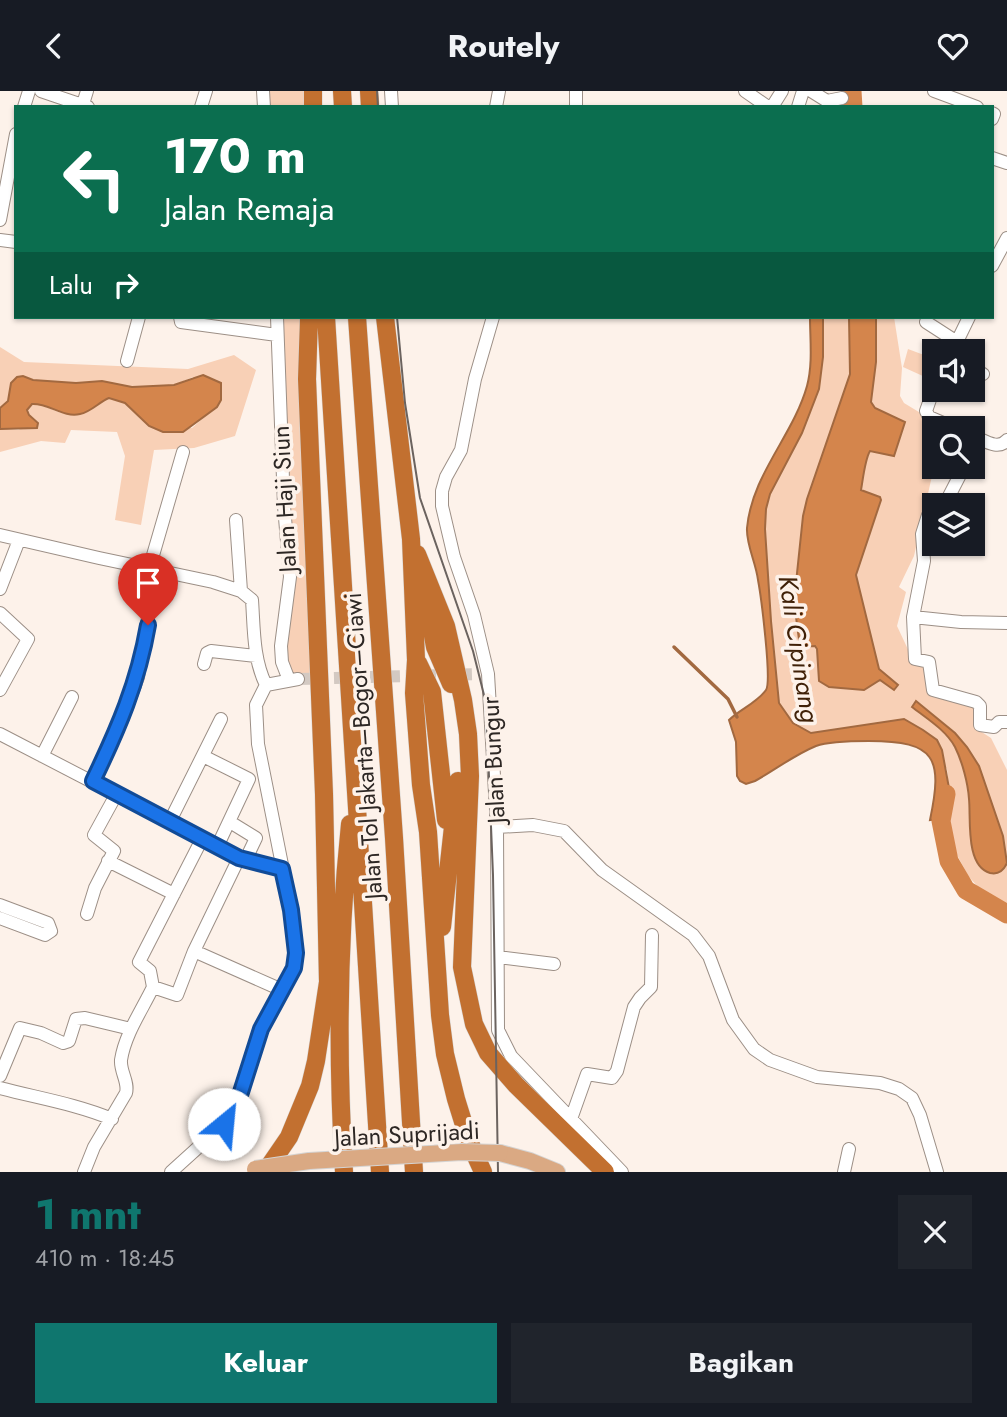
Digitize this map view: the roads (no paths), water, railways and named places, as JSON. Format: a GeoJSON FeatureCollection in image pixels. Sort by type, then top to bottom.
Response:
{"type":"FeatureCollection","features":[{"type":"Feature","properties":{"kind":"highway"},"geometry":{"type":"LineString","coordinates":[[254,1171],[289,1137],[310,1086],[328,982],[324,794],[307,379],[309,319]]}},
{"type":"Feature","properties":{"kind":"highway","name":"Jalan Tol Jakarta–Bogor–Ciawi"},"geometry":{"type":"LineString","coordinates":[[326,319],[380,1172]]}},
{"type":"Feature","properties":{"kind":"highway","name":"Jalan Tol Jakarta–Bogor–Ciawi"},"geometry":{"type":"LineString","coordinates":[[358,319],[414,1172]]}},
{"type":"Feature","properties":{"kind":"highway"},"geometry":{"type":"LineString","coordinates":[[385,319],[411,539],[416,660],[414,693],[445,1054],[468,1141],[483,1172]]}},
{"type":"Feature","properties":{"kind":"highway"},"geometry":{"type":"LineString","coordinates":[[411,539],[446,626],[468,734],[470,776],[462,967],[474,1024],[488,1053],[516,1085],[605,1172]]}},
{"type":"Feature","properties":{"kind":"highway"},"geometry":{"type":"LineString","coordinates":[[412,562],[426,599],[435,647],[453,690],[458,734],[459,773],[437,969]]}},
{"type":"Feature","properties":{"kind":"highway"},"geometry":{"type":"LineString","coordinates":[[416,660],[432,692],[450,867]]}},
{"type":"Feature","properties":{"kind":"highway"},"geometry":{"type":"LineString","coordinates":[[344,1172],[340,1034],[344,879],[355,772]]}},
{"type":"Feature","properties":{"kind":"main road","name":"Jalan Suprijadi"},"geometry":{"type":"LineString","coordinates":[[254,1171],[309,1161],[462,1152],[500,1153],[557,1172]]}},
{"type":"Feature","properties":{"kind":"street"},"geometry":{"type":"LineString","coordinates":[[41,91],[82,105]]}},
{"type":"Feature","properties":{"kind":"street"},"geometry":{"type":"LineString","coordinates":[[745,91],[767,105]]}},
{"type":"Feature","properties":{"kind":"street"},"geometry":{"type":"LineString","coordinates":[[811,91],[827,101],[842,98]]}},
{"type":"Feature","properties":{"kind":"street"},"geometry":{"type":"LineString","coordinates":[[934,91],[972,105]]}},
{"type":"Feature","properties":{"kind":"street"},"geometry":{"type":"LineString","coordinates":[[0,220],[14,145]]}},
{"type":"Feature","properties":{"kind":"street"},"geometry":{"type":"LineString","coordinates":[[994,262],[1007,238]]}},
{"type":"Feature","properties":{"kind":"street"},"geometry":{"type":"LineString","coordinates":[[127,361],[138,319]]}},
{"type":"Feature","properties":{"kind":"street"},"geometry":{"type":"LineString","coordinates":[[180,319],[181,322],[277,335]]}},
{"type":"Feature","properties":{"kind":"street","name":"Jalan Haji Siun"},"geometry":{"type":"LineString","coordinates":[[266,685],[294,680],[282,662],[281,646],[290,577],[284,506],[276,319]]}},
{"type":"Feature","properties":{"kind":"street","name":"Jalan Bungur"},"geometry":{"type":"LineString","coordinates":[[493,319],[475,379],[461,450],[446,477],[442,491],[442,506],[454,557],[474,615],[483,674],[497,827],[498,1027],[506,1048],[622,1172]]}},
{"type":"Feature","properties":{"kind":"street"},"geometry":{"type":"LineString","coordinates":[[958,339],[968,319]]}},
{"type":"Feature","properties":{"kind":"street"},"geometry":{"type":"LineString","coordinates":[[926,322],[945,339]]}},
{"type":"Feature","properties":{"kind":"street"},"geometry":{"type":"LineString","coordinates":[[985,443],[998,446],[1007,440]]}},
{"type":"Feature","properties":{"kind":"street"},"geometry":{"type":"LineString","coordinates":[[93,781],[122,720],[138,677],[153,569],[183,452]]}},
{"type":"Feature","properties":{"kind":"street"},"geometry":{"type":"LineString","coordinates":[[236,520],[241,591]]}},
{"type":"Feature","properties":{"kind":"street"},"geometry":{"type":"LineString","coordinates":[[0,535],[213,582],[241,591],[252,600],[259,671],[266,685],[256,705],[258,744],[291,910],[296,953],[294,968],[261,1029],[241,1092],[224,1124],[171,1172]]}},
{"type":"Feature","properties":{"kind":"street"},"geometry":{"type":"LineString","coordinates":[[0,589],[19,540]]}},
{"type":"Feature","properties":{"kind":"street"},"geometry":{"type":"LineString","coordinates":[[924,556],[913,617],[915,659],[929,662],[933,690],[976,702],[980,706],[980,725],[994,727],[999,722],[1007,722]]}},
{"type":"Feature","properties":{"kind":"street"},"geometry":{"type":"LineString","coordinates":[[0,613],[28,639],[0,690]]}},
{"type":"Feature","properties":{"kind":"street"},"geometry":{"type":"LineString","coordinates":[[913,617],[1007,623]]}},
{"type":"Feature","properties":{"kind":"street"},"geometry":{"type":"LineString","coordinates":[[204,664],[207,653],[211,651],[257,656]]}},
{"type":"Feature","properties":{"kind":"street"},"geometry":{"type":"LineString","coordinates":[[42,757],[72,697]]}},
{"type":"Feature","properties":{"kind":"street"},"geometry":{"type":"LineString","coordinates":[[170,821],[221,719]]}},
{"type":"Feature","properties":{"kind":"street"},"geometry":{"type":"LineString","coordinates":[[0,734],[242,859],[282,869]]}},
{"type":"Feature","properties":{"kind":"street"},"geometry":{"type":"LineString","coordinates":[[203,756],[249,779],[217,847]]}},
{"type":"Feature","properties":{"kind":"street"},"geometry":{"type":"LineString","coordinates":[[87,914],[95,888],[113,849],[93,836],[117,793]]}},
{"type":"Feature","properties":{"kind":"street"},"geometry":{"type":"LineString","coordinates":[[153,987],[176,996],[194,951],[242,859],[256,838],[230,823]]}},
{"type":"Feature","properties":{"kind":"street"},"geometry":{"type":"LineString","coordinates":[[497,827],[533,825],[565,831],[601,870],[693,935],[709,956],[733,1020],[754,1049],[781,1065],[817,1077],[880,1083],[899,1089],[912,1098],[920,1115],[937,1172]]}},
{"type":"Feature","properties":{"kind":"street"},"geometry":{"type":"LineString","coordinates":[[84,1172],[94,1147],[128,1088],[121,1062],[131,1029],[153,987],[149,971],[139,962],[202,839]]}},
{"type":"Feature","properties":{"kind":"street"},"geometry":{"type":"LineString","coordinates":[[108,861],[174,894]]}},
{"type":"Feature","properties":{"kind":"street"},"geometry":{"type":"LineString","coordinates":[[0,905],[48,923],[51,931],[45,935],[0,918]]}},
{"type":"Feature","properties":{"kind":"street"},"geometry":{"type":"LineString","coordinates":[[570,1119],[587,1074],[612,1078],[617,1072],[634,1007],[651,987],[652,935]]}},
{"type":"Feature","properties":{"kind":"street"},"geometry":{"type":"LineString","coordinates":[[194,951],[282,990]]}},
{"type":"Feature","properties":{"kind":"street"},"geometry":{"type":"LineString","coordinates":[[498,957],[554,964]]}},
{"type":"Feature","properties":{"kind":"street"},"geometry":{"type":"LineString","coordinates":[[0,1076],[20,1028],[41,1033],[63,1043],[69,1041],[76,1019],[85,1018],[131,1029]]}},
{"type":"Feature","properties":{"kind":"street"},"geometry":{"type":"LineString","coordinates":[[0,1088],[85,1108],[111,1119]]}},
{"type":"Feature","properties":{"kind":"street"},"geometry":{"type":"LineString","coordinates":[[844,1172],[849,1149]]}},
{"type":"Feature","properties":{"kind":"waterway","name":"Kali Cipinang"},"geometry":{"type":"LineString","coordinates":[[852,91],[853,105]]}},
{"type":"Feature","properties":{"kind":"waterway"},"geometry":{"type":"LineString","coordinates":[[674,647],[728,699],[737,717]]}},
{"type":"Feature","properties":{"kind":"waterway","name":"Kali Cipinang"},"geometry":{"type":"LineString","coordinates":[[946,794],[941,821],[949,861],[966,890],[1007,914]]}},
{"type":"Feature","properties":{"kind":"tunnel"},"geometry":{"type":"LineString","coordinates":[[298,679],[477,674]]}},
{"type":"Feature","properties":{"kind":"tram line"},"geometry":{"type":"LineString","coordinates":[[377,91],[378,105]]}},
{"type":"Feature","properties":{"kind":"tram line"},"geometry":{"type":"LineString","coordinates":[[397,319],[405,403],[420,498],[473,651],[486,703],[493,875],[498,1172]]}}]}
